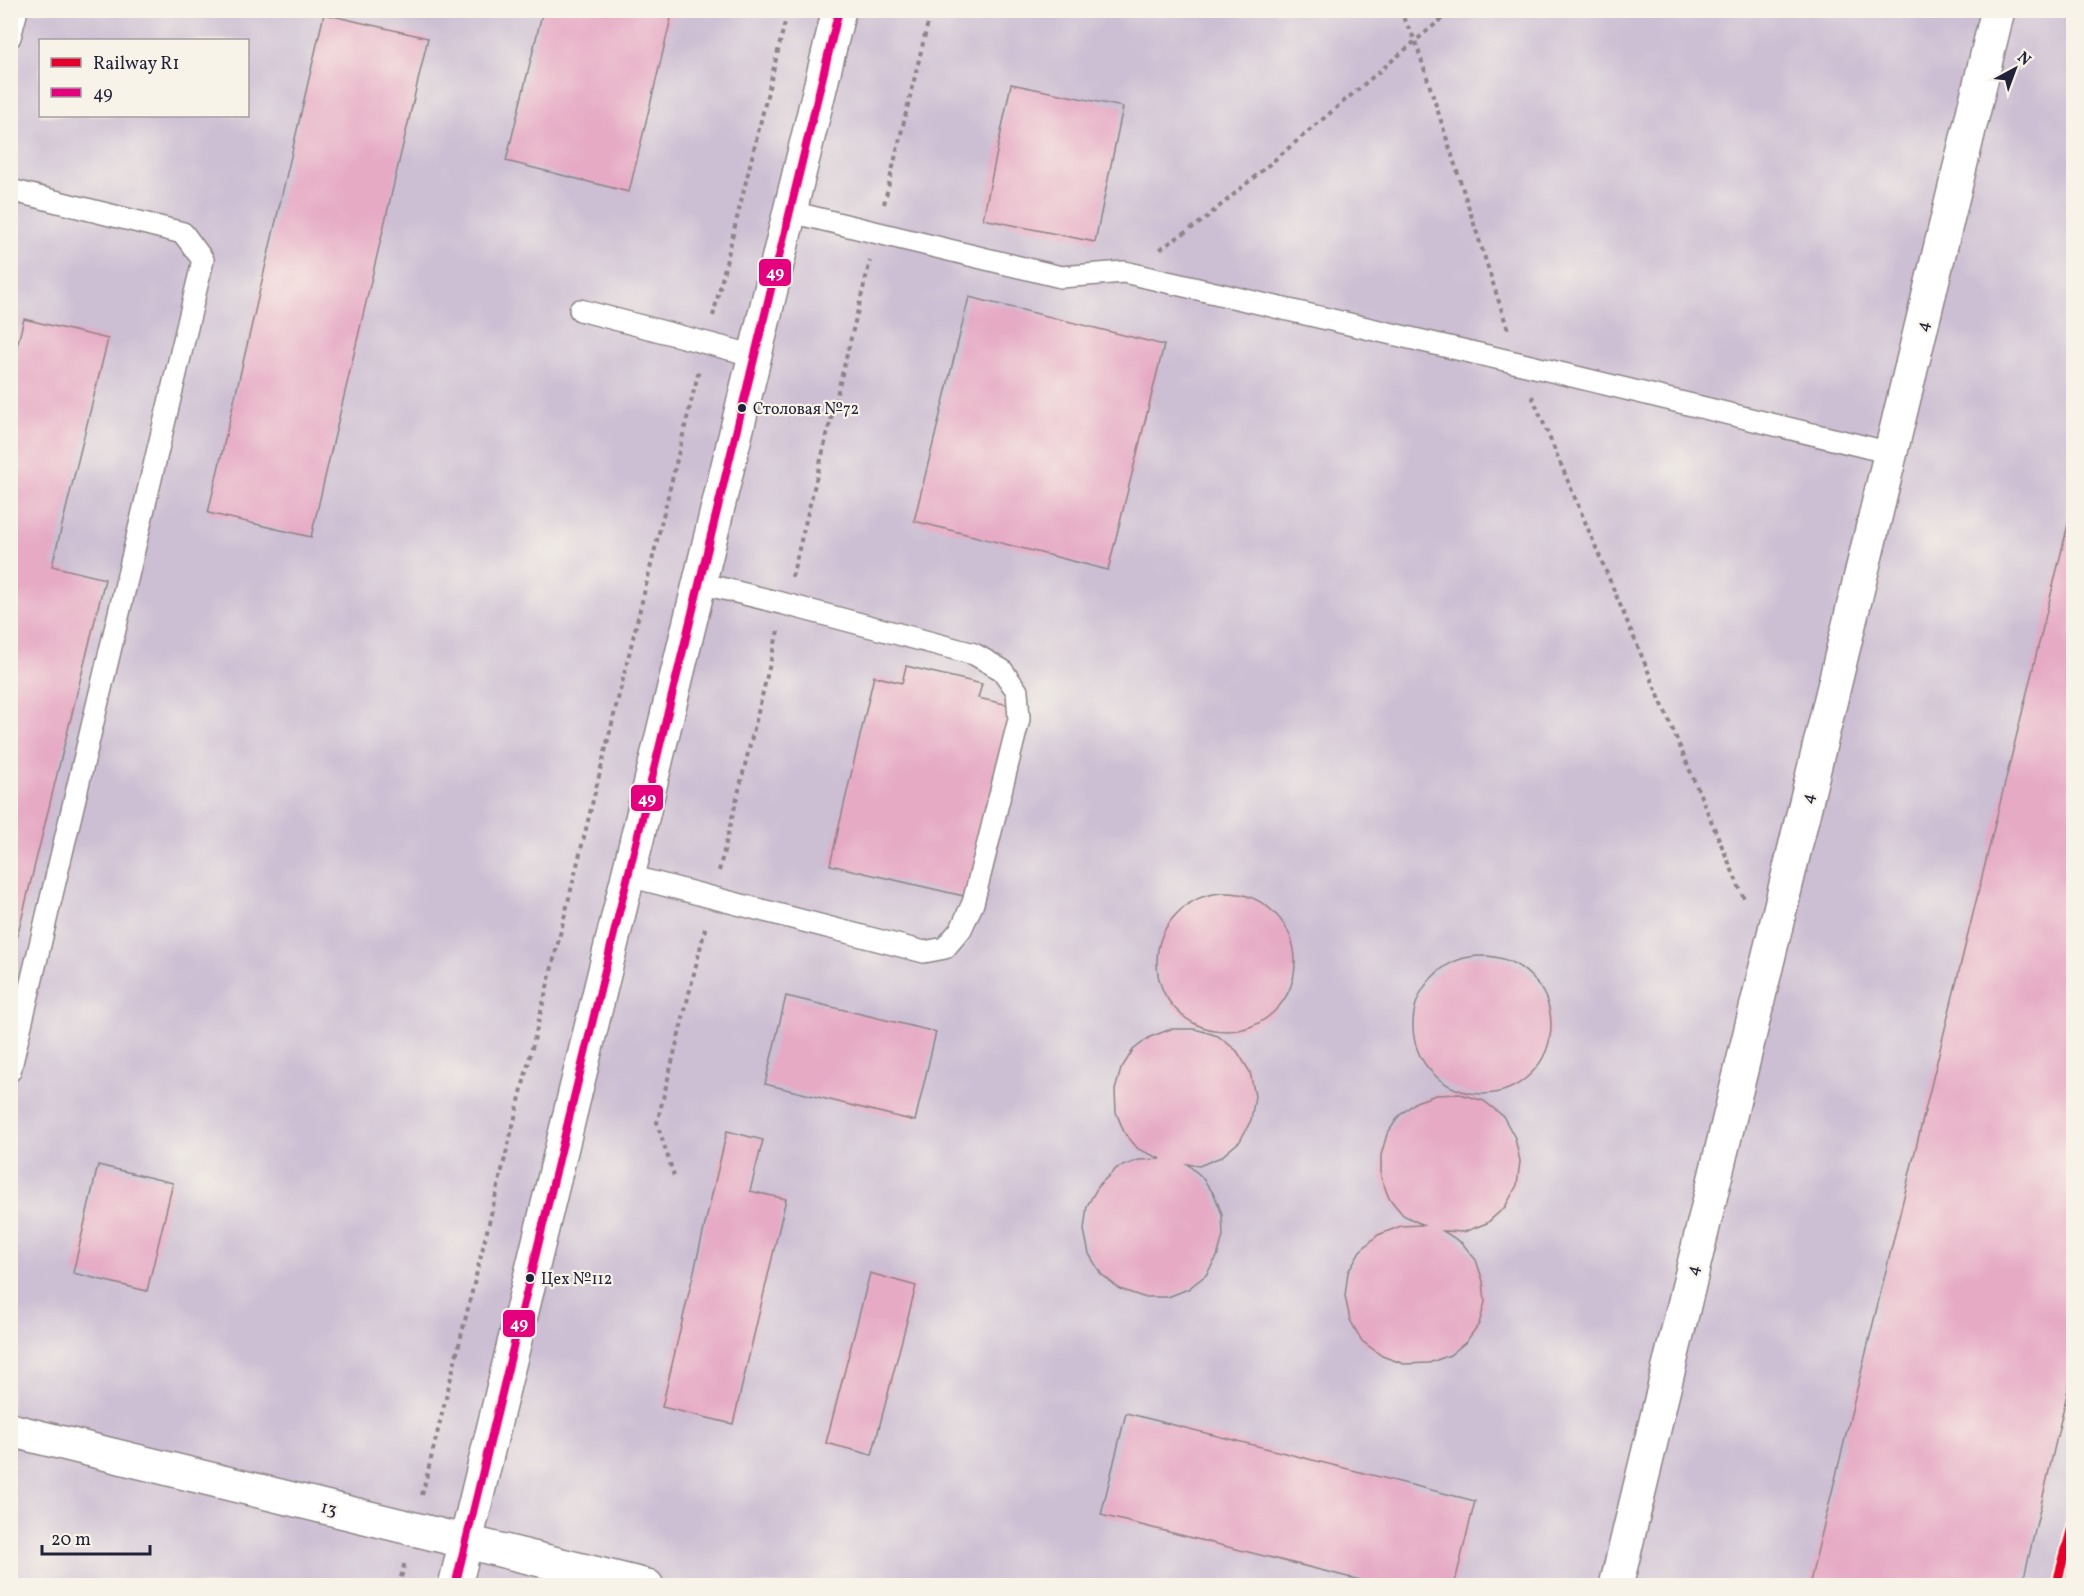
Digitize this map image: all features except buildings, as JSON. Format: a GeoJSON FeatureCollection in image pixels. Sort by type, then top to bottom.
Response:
{"type":"FeatureCollection","features":[{"type":"Feature","properties":{"kind":"street"},"geometry":{"type":"LineString","coordinates":[[455,1586],[840,10]]}},
{"type":"Feature","properties":{"kind":"street","name":"4"},"geometry":{"type":"LineString","coordinates":[[1616,1586],[1998,10]]}},
{"type":"Feature","properties":{"kind":"street","name":"13"},"geometry":{"type":"LineString","coordinates":[[10,1430],[647,1586]]}},
{"type":"Feature","properties":{"kind":"lane"},"geometry":{"type":"LineString","coordinates":[[10,37],[17,10]]}},
{"type":"Feature","properties":{"kind":"lane"},"geometry":{"type":"LineString","coordinates":[[10,190],[183,233],[203,260],[10,1071]]}},
{"type":"Feature","properties":{"kind":"lane"},"geometry":{"type":"LineString","coordinates":[[791,212],[1061,277],[1124,272],[1518,363],[1891,453]]}},
{"type":"Feature","properties":{"kind":"lane"},"geometry":{"type":"LineString","coordinates":[[580,310],[756,356]]}},
{"type":"Feature","properties":{"kind":"lane"},"geometry":{"type":"LineString","coordinates":[[629,876],[924,952],[945,948],[961,929],[973,903],[1019,719],[1017,691],[1002,670],[974,654],[700,583]]}},
{"type":"Feature","properties":{"kind":"path"},"geometry":{"type":"LineString","coordinates":[[414,1529],[788,10]]}},
{"type":"Feature","properties":{"kind":"path"},"geometry":{"type":"LineString","coordinates":[[1399,10],[1415,40],[1518,363],[1745,902]]}},
{"type":"Feature","properties":{"kind":"path"},"geometry":{"type":"LineString","coordinates":[[1124,272],[1201,222],[1452,10]]}},
{"type":"Feature","properties":{"kind":"shaded area"},"geometry":{"type":"Polygon","coordinates":[[[11,11],[2073,11],[2073,1585],[11,1585],[11,11]]]}},
{"type":"Feature","properties":{"kind":"rail line","name":"R1"},"geometry":{"type":"LineString","coordinates":[[2056,1586],[2074,1520]]}},
{"type":"Feature","properties":{"kind":"transit line","name":"49"},"geometry":{"type":"LineString","coordinates":[[455,1586],[839,10]]}},
{"type":"Feature","properties":{"kind":"place","name":"Столовая №72"},"geometry":{"type":"Point","coordinates":[742,408]}},
{"type":"Feature","properties":{"kind":"place","name":"Цех №112"},"geometry":{"type":"Point","coordinates":[530,1278]}}]}
